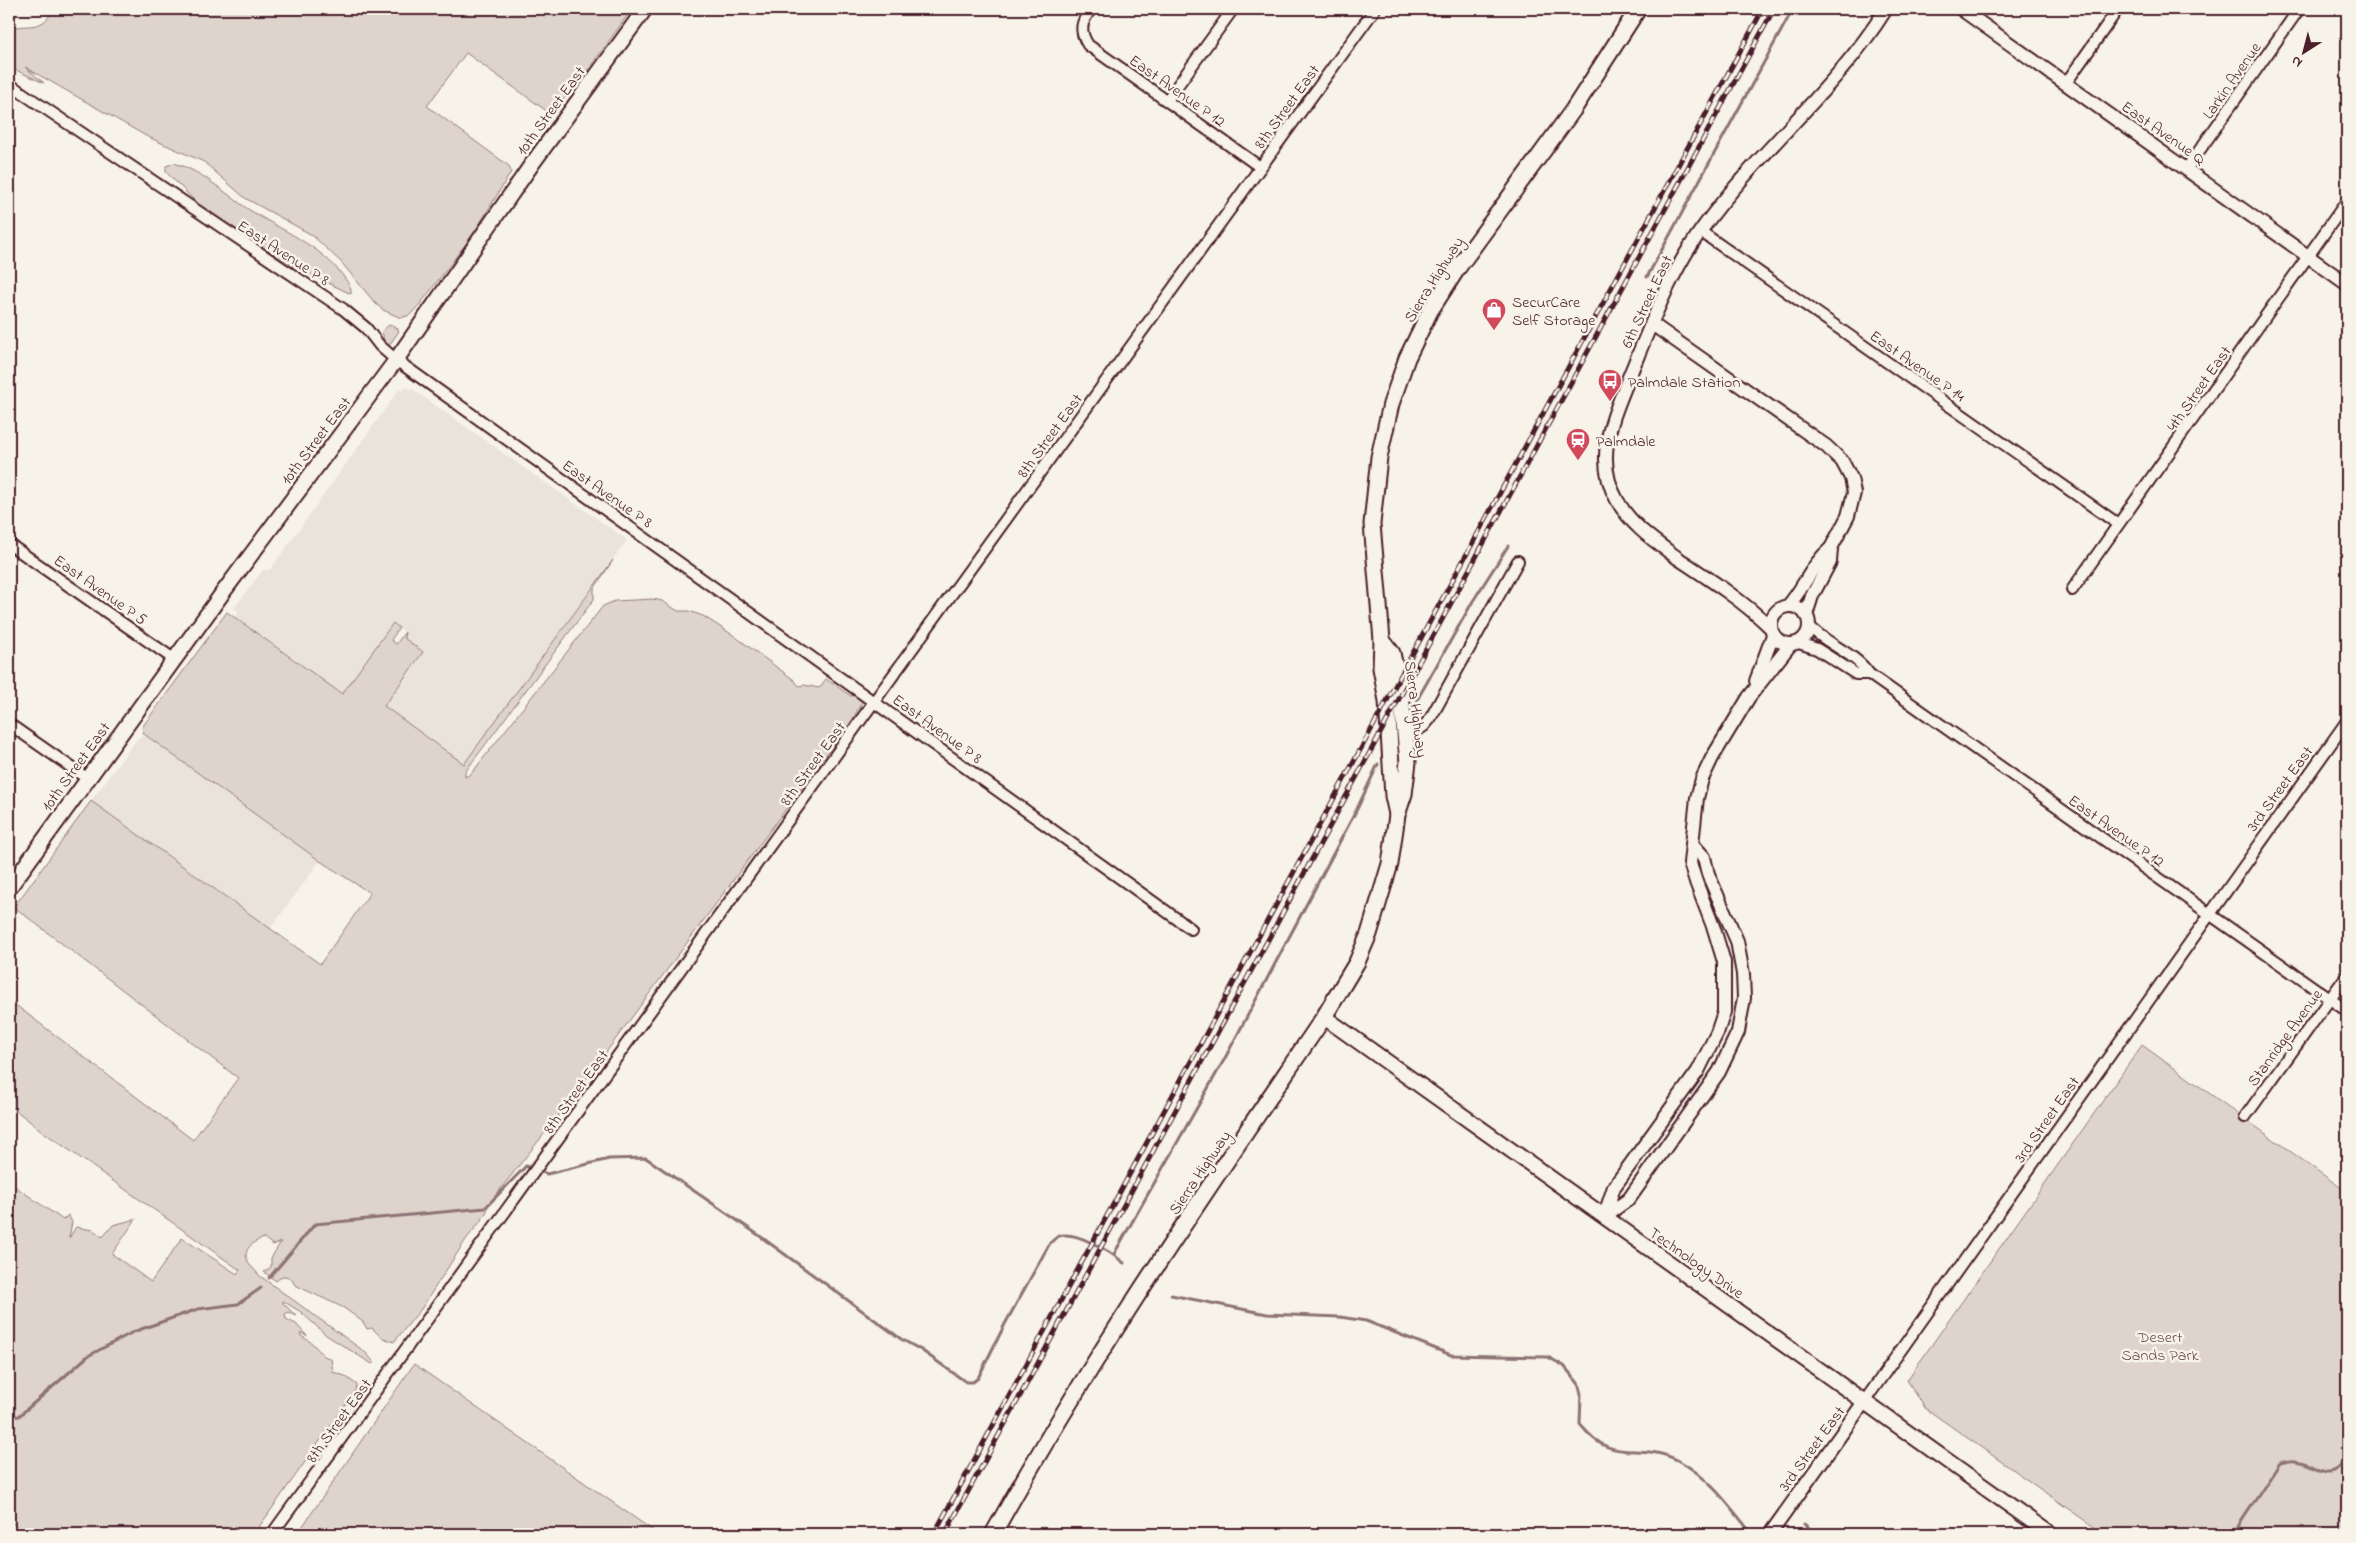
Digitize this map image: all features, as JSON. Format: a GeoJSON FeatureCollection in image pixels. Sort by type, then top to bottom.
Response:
{"type":"FeatureCollection","features":[{"type":"Feature","properties":{"kind":"main road","name":"10th Street East"},"geometry":{"type":"LineString","coordinates":[[9,888],[396,360],[532,164],[645,9]]}},
{"type":"Feature","properties":{"kind":"main road","name":"Sierra Highway"},"geometry":{"type":"LineString","coordinates":[[1397,814],[1393,796],[1372,524],[1379,456],[1390,404],[1407,358],[1436,302],[1573,110],[1638,9]]}},
{"type":"Feature","properties":{"kind":"main road","name":"Sierra Highway"},"geometry":{"type":"LineString","coordinates":[[993,1534],[1032,1463],[1090,1370],[1324,1017],[1357,962],[1369,934],[1390,864],[1397,814],[1404,794],[1408,762],[1406,738],[1392,653],[1382,640]]}},
{"type":"Feature","properties":{"kind":"main road","name":"Technology Drive"},"geometry":{"type":"LineString","coordinates":[[1324,1017],[2050,1534]]}},
{"type":"Feature","properties":{"kind":"street","name":"East Avenue P 12"},"geometry":{"type":"LineString","coordinates":[[1091,9],[1083,20],[1082,34],[1088,45],[1260,167]]}},
{"type":"Feature","properties":{"kind":"street"},"geometry":{"type":"LineString","coordinates":[[1167,100],[1233,9]]}},
{"type":"Feature","properties":{"kind":"street","name":"8th Street East"},"geometry":{"type":"LineString","coordinates":[[272,1534],[1375,9]]}},
{"type":"Feature","properties":{"kind":"street","name":"6th Street East"},"geometry":{"type":"LineString","coordinates":[[1772,631],[1751,608],[1654,541],[1636,526],[1617,501],[1607,479],[1604,455],[1608,430],[1652,324],[1677,271],[1700,231],[1726,197],[1850,60],[1886,9]]}},
{"type":"Feature","properties":{"kind":"street","name":"East Avenue Q"},"geometry":{"type":"LineString","coordinates":[[1960,9],[2187,168],[2347,284]]}},
{"type":"Feature","properties":{"kind":"street"},"geometry":{"type":"LineString","coordinates":[[2066,83],[2118,9]]}},
{"type":"Feature","properties":{"kind":"street","name":"Larkin Avenue"},"geometry":{"type":"LineString","coordinates":[[2187,168],[2299,9]]}},
{"type":"Feature","properties":{"kind":"street","name":"East Avenue P 8"},"geometry":{"type":"LineString","coordinates":[[9,84],[344,309],[366,328],[380,346],[396,360],[1191,929]]}},
{"type":"Feature","properties":{"kind":"street","name":"4th Street East"},"geometry":{"type":"LineString","coordinates":[[2072,590],[2347,201]]}},
{"type":"Feature","properties":{"kind":"street","name":"East Avenue P 14"},"geometry":{"type":"LineString","coordinates":[[1700,231],[2118,524]]}},
{"type":"Feature","properties":{"kind":"street"},"geometry":{"type":"LineString","coordinates":[[1604,1217],[1614,1187],[1710,1052],[1724,1012],[1724,962],[1690,863],[1694,846],[1697,798],[1702,780],[1712,758],[1749,697],[1794,644],[1806,636],[1812,596],[1830,562],[1832,548],[1848,516],[1854,493],[1851,478],[1842,460],[1826,446],[1652,324]]}},
{"type":"Feature","properties":{"kind":"street","name":"East Avenue P 5"},"geometry":{"type":"LineString","coordinates":[[9,544],[175,660]]}},
{"type":"Feature","properties":{"kind":"street"},"geometry":{"type":"LineString","coordinates":[[1749,697],[1772,631],[1773,615],[1788,606],[1796,598],[1821,557],[1832,548]]}},
{"type":"Feature","properties":{"kind":"street"},"geometry":{"type":"LineString","coordinates":[[1406,738],[1424,726],[1430,718],[1518,561]]}},
{"type":"Feature","properties":{"kind":"street"},"geometry":{"type":"LineString","coordinates":[[1788,606],[1798,608],[1808,620]]}},
{"type":"Feature","properties":{"kind":"street","name":"East Avenue P 12"},"geometry":{"type":"LineString","coordinates":[[1808,620],[1824,640],[1863,665],[1869,674],[2347,1011]]}},
{"type":"Feature","properties":{"kind":"street"},"geometry":{"type":"LineString","coordinates":[[1772,631],[1778,640],[1794,644]]}},
{"type":"Feature","properties":{"kind":"street","name":"East Avenue P 12"},"geometry":{"type":"LineString","coordinates":[[1794,644],[1817,650],[1856,674],[1869,674]]}},
{"type":"Feature","properties":{"kind":"street","name":"3rd Street East"},"geometry":{"type":"LineString","coordinates":[[1770,1534],[2347,721]]}},
{"type":"Feature","properties":{"kind":"street"},"geometry":{"type":"LineString","coordinates":[[9,724],[88,779]]}},
{"type":"Feature","properties":{"kind":"street"},"geometry":{"type":"LineString","coordinates":[[1604,1217],[1629,1199],[1719,1072],[1738,1032],[1744,998],[1743,974],[1737,942],[1708,874],[1704,857],[1694,846]]}},
{"type":"Feature","properties":{"kind":"street","name":"Stanridge Avenue"},"geometry":{"type":"LineString","coordinates":[[2245,1117],[2347,975]]}},
{"type":"Feature","properties":{"kind":"shaded area"},"geometry":{"type":"Polygon","coordinates":[[[405,387],[412,389],[627,540],[464,764],[383,706],[423,652],[404,638],[405,632],[393,623],[342,694],[235,617],[239,612],[234,608],[263,570],[270,570],[398,391],[405,387]]]}},
{"type":"Feature","properties":{"kind":"shaded area"},"geometry":{"type":"Polygon","coordinates":[[[144,734],[320,861],[270,929],[91,801],[136,740],[144,734]]]}},
{"type":"Feature","properties":{"kind":"green space"},"geometry":{"type":"Polygon","coordinates":[[[46,9],[632,9],[572,92],[548,112],[466,53],[427,106],[509,166],[511,172],[474,233],[421,303],[410,315],[401,318],[383,310],[375,303],[341,262],[312,235],[245,198],[204,162],[146,136],[25,67],[44,83],[9,67],[9,29],[41,23],[50,15],[46,9]]]}},
{"type":"Feature","properties":{"kind":"green space"},"geometry":{"type":"Polygon","coordinates":[[[174,163],[204,177],[248,209],[312,247],[344,277],[350,287],[351,294],[295,267],[226,225],[199,205],[166,172],[166,166],[174,163]]]}},
{"type":"Feature","properties":{"kind":"green space"},"geometry":{"type":"Polygon","coordinates":[[[389,325],[397,328],[399,331],[388,347],[384,341],[382,331],[389,325]]]}},
{"type":"Feature","properties":{"kind":"green space"},"geometry":{"type":"Polygon","coordinates":[[[613,560],[594,589],[594,599],[465,772],[465,777],[471,774],[603,606],[615,601],[653,599],[662,601],[678,611],[689,611],[703,616],[733,635],[794,680],[799,686],[819,688],[826,679],[851,696],[856,695],[862,702],[847,730],[834,744],[567,1105],[487,1206],[487,1211],[481,1221],[467,1238],[421,1309],[394,1342],[381,1337],[372,1328],[367,1329],[363,1322],[344,1308],[295,1285],[289,1277],[282,1276],[276,1281],[264,1272],[271,1267],[271,1258],[281,1242],[273,1245],[264,1238],[254,1242],[249,1247],[246,1256],[249,1264],[260,1276],[365,1352],[374,1362],[372,1364],[326,1335],[301,1312],[283,1301],[296,1316],[288,1312],[285,1314],[286,1319],[296,1324],[307,1336],[301,1333],[300,1335],[312,1343],[324,1356],[331,1359],[333,1372],[345,1376],[357,1385],[356,1390],[254,1534],[27,1534],[9,1521],[9,1182],[63,1220],[68,1215],[72,1222],[69,1238],[76,1227],[93,1230],[103,1237],[113,1225],[136,1219],[112,1254],[151,1282],[182,1238],[237,1274],[240,1270],[42,1131],[9,1105],[9,1000],[193,1140],[238,1078],[14,907],[91,801],[320,964],[370,893],[320,861],[144,734],[142,728],[145,723],[227,612],[342,694],[393,623],[399,628],[391,640],[396,644],[405,632],[404,638],[423,652],[384,706],[464,764],[613,560]]]}},
{"type":"Feature","properties":{"kind":"green space","name":"Desert Sands Park"},"geometry":{"type":"Polygon","coordinates":[[[2142,1045],[2347,1192],[2347,1417],[2340,1428],[2347,1434],[2347,1534],[2104,1534],[1925,1408],[1907,1380],[2142,1045]]]}},
{"type":"Feature","properties":{"kind":"green space"},"geometry":{"type":"Polygon","coordinates":[[[414,1364],[658,1534],[298,1533],[414,1364]]]}},
{"type":"Feature","properties":{"kind":"waterway"},"geometry":{"type":"LineString","coordinates":[[1647,277],[1793,9]]}},
{"type":"Feature","properties":{"kind":"waterway"},"geometry":{"type":"LineString","coordinates":[[1417,700],[1473,601],[1508,546]]}},
{"type":"Feature","properties":{"kind":"waterway"},"geometry":{"type":"LineString","coordinates":[[1114,1254],[1224,1060],[1357,809],[1378,764]]}},
{"type":"Feature","properties":{"kind":"waterway"},"geometry":{"type":"LineString","coordinates":[[269,1278],[315,1224],[485,1208],[526,1166],[547,1174],[609,1159],[646,1158],[757,1234],[901,1339],[921,1350],[966,1382],[973,1382],[978,1378],[1005,1324],[1050,1243],[1057,1237],[1066,1235],[1084,1239],[1103,1248],[1124,1263]]}},
{"type":"Feature","properties":{"kind":"waterway"},"geometry":{"type":"LineString","coordinates":[[9,1418],[19,1416],[88,1356],[133,1332],[198,1309],[238,1304],[261,1288]]}},
{"type":"Feature","properties":{"kind":"waterway"},"geometry":{"type":"LineString","coordinates":[[1171,1295],[1267,1314],[1340,1317],[1366,1321],[1451,1355],[1548,1357],[1564,1366],[1578,1383],[1581,1394],[1580,1424],[1592,1437],[1604,1445],[1615,1449],[1651,1452],[1679,1461],[1710,1484],[1752,1534]]}},
{"type":"Feature","properties":{"kind":"waterway"},"geometry":{"type":"LineString","coordinates":[[2233,1534],[2280,1463],[2296,1461],[2328,1472],[2340,1467],[2347,1459]]}},
{"type":"Feature","properties":{"kind":"waterway"},"geometry":{"type":"LineString","coordinates":[[1804,1524],[1816,1534]]}},
{"type":"Feature","properties":{"kind":"railway"},"geometry":{"type":"LineString","coordinates":[[934,1534],[1763,9]]}},
{"type":"Feature","properties":{"kind":"railway"},"geometry":{"type":"LineString","coordinates":[[945,1534],[1774,9]]}},
{"type":"Feature","properties":{"kind":"place","name":"SecurCare Self Storage"},"geometry":{"type":"Point","coordinates":[1494,331]}},
{"type":"Feature","properties":{"kind":"place","name":"Palmdale Station"},"geometry":{"type":"Point","coordinates":[1610,402]}},
{"type":"Feature","properties":{"kind":"place","name":"Palmdale"},"geometry":{"type":"Point","coordinates":[1578,461]}}]}
